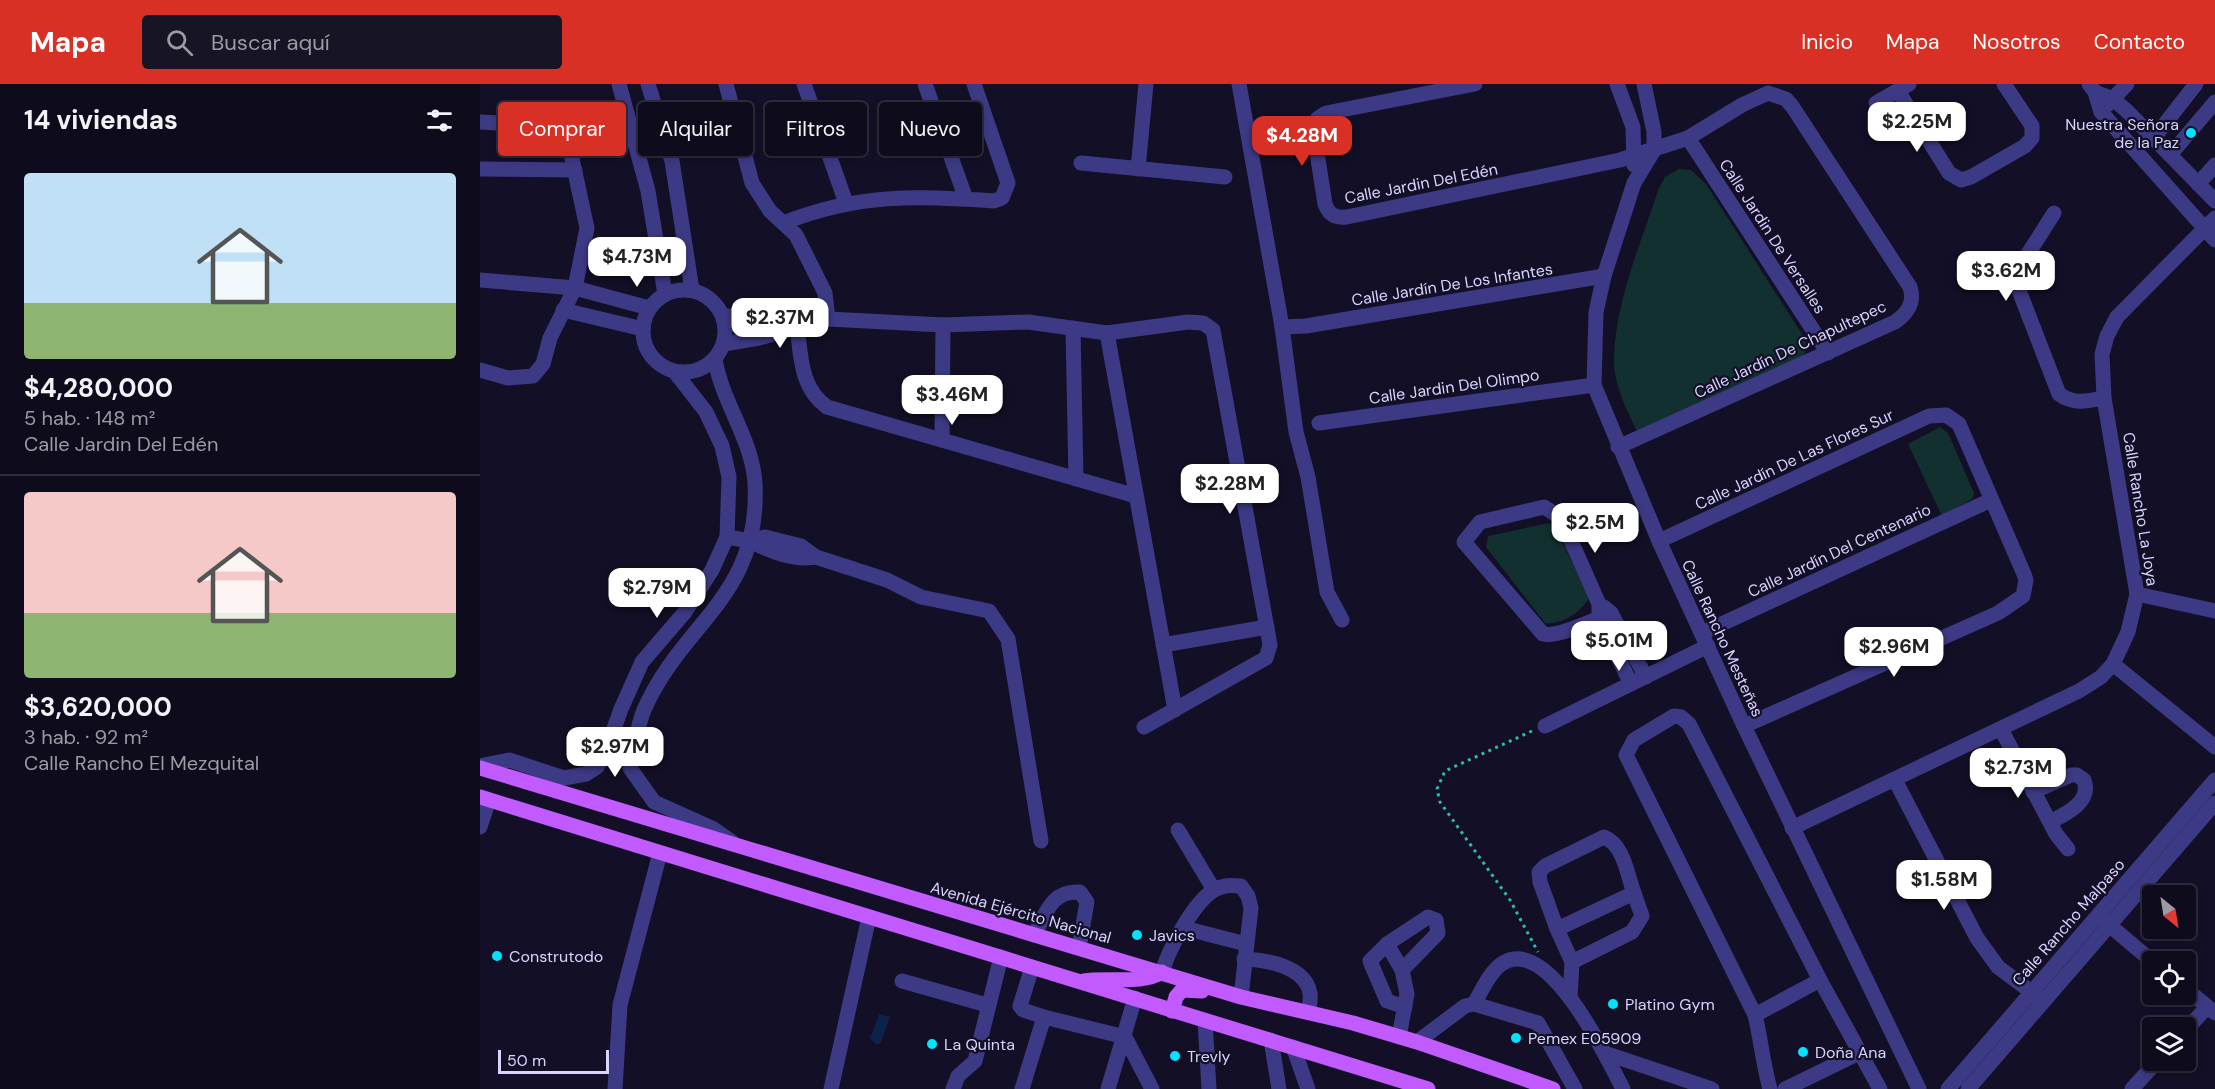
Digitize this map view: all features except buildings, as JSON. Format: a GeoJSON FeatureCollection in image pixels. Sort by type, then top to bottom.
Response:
{"type":"FeatureCollection","features":[{"type":"Feature","properties":{"kind":"main road","name":"Avenida Ejército Nacional"},"geometry":{"type":"LineString","coordinates":[[480,767],[1241,997],[1309,1012],[1417,1042],[1553,1089]]}},
{"type":"Feature","properties":{"kind":"main road"},"geometry":{"type":"LineString","coordinates":[[485,799],[1428,1089]]}},
{"type":"Feature","properties":{"kind":"main road"},"geometry":{"type":"LineString","coordinates":[[1081,982],[1105,978],[1149,979],[1162,972]]}},
{"type":"Feature","properties":{"kind":"main road"},"geometry":{"type":"LineString","coordinates":[[1172,1011],[1176,997],[1188,988],[1241,997]]}},
{"type":"Feature","properties":{"kind":"street"},"geometry":{"type":"LineString","coordinates":[[619,84],[648,191],[665,294]]}},
{"type":"Feature","properties":{"kind":"street"},"geometry":{"type":"LineString","coordinates":[[648,84],[672,160],[692,290]]}},
{"type":"Feature","properties":{"kind":"street"},"geometry":{"type":"LineString","coordinates":[[804,84],[846,203]]}},
{"type":"Feature","properties":{"kind":"street"},"geometry":{"type":"LineString","coordinates":[[924,84],[966,200]]}},
{"type":"Feature","properties":{"kind":"street"},"geometry":{"type":"LineString","coordinates":[[783,223],[821,208],[846,203],[917,196],[994,201],[1002,198],[1008,183],[974,84]]}},
{"type":"Feature","properties":{"kind":"street"},"geometry":{"type":"LineString","coordinates":[[1138,169],[1146,84]]}},
{"type":"Feature","properties":{"kind":"street"},"geometry":{"type":"LineString","coordinates":[[1239,84],[1282,327],[1296,432],[1308,477],[1327,592],[1342,620]]}},
{"type":"Feature","properties":{"kind":"street","name":"Calle Jardin Del Edén"},"geometry":{"type":"LineString","coordinates":[[1475,84],[1326,113],[1318,118],[1313,128],[1325,204],[1331,214],[1338,218],[1347,217],[1634,156]]}},
{"type":"Feature","properties":{"kind":"street","name":"Calle Rancho Mesteñas"},"geometry":{"type":"LineString","coordinates":[[1617,84],[1633,127],[1634,183]]}},
{"type":"Feature","properties":{"kind":"street"},"geometry":{"type":"LineString","coordinates":[[1644,84],[1654,132],[1654,150]]}},
{"type":"Feature","properties":{"kind":"street"},"geometry":{"type":"LineString","coordinates":[[1876,103],[1903,88],[1949,174],[1961,180],[1971,177],[2025,146],[2032,138],[2032,126],[2004,84]]}},
{"type":"Feature","properties":{"kind":"street"},"geometry":{"type":"LineString","coordinates":[[2101,112],[2127,84]]}},
{"type":"Feature","properties":{"kind":"street"},"geometry":{"type":"LineString","coordinates":[[2153,139],[2196,84]]}},
{"type":"Feature","properties":{"kind":"street"},"geometry":{"type":"LineString","coordinates":[[730,85],[752,183],[770,211],[796,235],[825,294],[828,320]]}},
{"type":"Feature","properties":{"kind":"street"},"geometry":{"type":"LineString","coordinates":[[2092,88],[2113,99],[2215,201]]}},
{"type":"Feature","properties":{"kind":"street"},"geometry":{"type":"LineString","coordinates":[[2092,88],[2101,112],[2212,229]]}},
{"type":"Feature","properties":{"kind":"street","name":"Calle Jardín De Chapultepec"},"geometry":{"type":"LineString","coordinates":[[1618,447],[1895,322],[1911,304],[1913,296],[1910,287],[1786,99],[1768,93],[1742,105],[1688,138],[1634,156]]}},
{"type":"Feature","properties":{"kind":"street"},"geometry":{"type":"LineString","coordinates":[[2170,155],[2215,102]]}},
{"type":"Feature","properties":{"kind":"street"},"geometry":{"type":"LineString","coordinates":[[480,122],[554,126],[567,135],[586,228],[575,288],[550,338],[543,364],[533,376],[508,378],[480,370]]}},
{"type":"Feature","properties":{"kind":"street","name":"Calle Jardin De Versalles"},"geometry":{"type":"LineString","coordinates":[[1688,138],[1828,353]]}},
{"type":"Feature","properties":{"kind":"street","name":"Calle Rancho Mesteñas"},"geometry":{"type":"LineString","coordinates":[[1654,150],[1634,183],[1604,276],[1596,312],[1594,385],[1659,541],[1744,726],[1919,1089]]}},
{"type":"Feature","properties":{"kind":"street"},"geometry":{"type":"LineString","coordinates":[[1080,163],[1225,177]]}},
{"type":"Feature","properties":{"kind":"street"},"geometry":{"type":"LineString","coordinates":[[2198,184],[2215,165]]}},
{"type":"Feature","properties":{"kind":"street"},"geometry":{"type":"LineString","coordinates":[[480,169],[574,170]]}},
{"type":"Feature","properties":{"kind":"street"},"geometry":{"type":"LineString","coordinates":[[2054,213],[2022,265],[2020,293],[2059,394],[2068,401],[2076,402],[2104,399]]}},
{"type":"Feature","properties":{"kind":"street","name":"Calle Rancho La Joya"},"geometry":{"type":"LineString","coordinates":[[1792,828],[2079,691],[2101,677],[2113,664],[2128,632],[2137,594],[2104,399],[2102,354],[2107,336],[2117,317],[2212,229]]}},
{"type":"Feature","properties":{"kind":"street","name":"Calle Jardín De Los Infantes"},"geometry":{"type":"LineString","coordinates":[[1282,327],[1306,326],[1604,276]]}},
{"type":"Feature","properties":{"kind":"street"},"geometry":{"type":"LineString","coordinates":[[480,280],[575,288],[649,308]]}},
{"type":"Feature","properties":{"kind":"street"},"geometry":{"type":"LineString","coordinates":[[678,290],[692,290],[705,295],[716,304],[723,316],[726,330],[724,344],[715,359],[696,370],[674,371],[660,365],[650,355],[644,343],[642,329],[649,308],[665,294],[678,290]]}},
{"type":"Feature","properties":{"kind":"street"},"geometry":{"type":"LineString","coordinates":[[563,310],[642,329]]}},
{"type":"Feature","properties":{"kind":"street"},"geometry":{"type":"LineString","coordinates":[[723,316],[754,317],[797,326]]}},
{"type":"Feature","properties":{"kind":"street"},"geometry":{"type":"LineString","coordinates":[[724,344],[759,338],[797,326],[828,320],[942,325],[1028,322],[1107,333],[1188,322],[1203,323],[1213,330],[1270,645],[1266,658],[1144,727]]}},
{"type":"Feature","properties":{"kind":"street"},"geometry":{"type":"LineString","coordinates":[[942,325],[942,440]]}},
{"type":"Feature","properties":{"kind":"street"},"geometry":{"type":"LineString","coordinates":[[797,326],[804,376],[814,398],[827,407],[1136,496]]}},
{"type":"Feature","properties":{"kind":"street"},"geometry":{"type":"LineString","coordinates":[[1073,328],[1076,479]]}},
{"type":"Feature","properties":{"kind":"street"},"geometry":{"type":"LineString","coordinates":[[1107,333],[1175,710]]}},
{"type":"Feature","properties":{"kind":"street"},"geometry":{"type":"LineString","coordinates":[[715,359],[718,382],[733,408],[752,456],[755,484],[751,541],[731,587],[714,612],[669,667],[644,711],[630,768],[654,802],[712,828],[737,845]]}},
{"type":"Feature","properties":{"kind":"street"},"geometry":{"type":"LineString","coordinates":[[480,767],[509,760],[564,778],[586,774],[597,767],[605,754],[621,709],[642,662],[685,612],[712,570],[727,537],[729,477],[722,446],[706,412],[674,371]]}},
{"type":"Feature","properties":{"kind":"street","name":"Calle Jardin Del Olimpo"},"geometry":{"type":"LineString","coordinates":[[1319,423],[1594,385]]}},
{"type":"Feature","properties":{"kind":"street","name":"Calle Jardín De Las Flores Sur"},"geometry":{"type":"LineString","coordinates":[[1659,541],[1929,416],[1946,415],[1959,424],[1991,500]]}},
{"type":"Feature","properties":{"kind":"street"},"geometry":{"type":"LineString","coordinates":[[1744,726],[1998,613],[2023,596],[2024,574],[1991,500]]}},
{"type":"Feature","properties":{"kind":"street","name":"Calle Jardín Del Centenario"},"geometry":{"type":"LineString","coordinates":[[1545,726],[1646,677],[1705,639],[1991,500]]}},
{"type":"Feature","properties":{"kind":"street"},"geometry":{"type":"LineString","coordinates":[[1603,612],[1552,635],[1543,634],[1464,542],[1480,522],[1544,507],[1561,518],[1603,612],[1631,684]]}},
{"type":"Feature","properties":{"kind":"street"},"geometry":{"type":"LineString","coordinates":[[727,537],[751,541],[762,548],[804,559],[816,557],[887,580],[921,597],[989,611],[1008,639],[1041,841]]}},
{"type":"Feature","properties":{"kind":"street"},"geometry":{"type":"LineString","coordinates":[[2137,594],[2215,611]]}},
{"type":"Feature","properties":{"kind":"street"},"geometry":{"type":"LineString","coordinates":[[1603,612],[1646,677]]}},
{"type":"Feature","properties":{"kind":"street"},"geometry":{"type":"LineString","coordinates":[[1163,645],[1267,627]]}},
{"type":"Feature","properties":{"kind":"street"},"geometry":{"type":"LineString","coordinates":[[2113,664],[2215,747]]}},
{"type":"Feature","properties":{"kind":"street"},"geometry":{"type":"LineString","coordinates":[[1770,1089],[1761,1057],[1760,1037],[1755,1015],[1626,755],[1634,740],[1674,716],[1681,717],[1689,724],[1820,980],[1880,1089]]}},
{"type":"Feature","properties":{"kind":"street"},"geometry":{"type":"LineString","coordinates":[[2001,729],[2033,792],[2068,849]]}},
{"type":"Feature","properties":{"kind":"street"},"geometry":{"type":"LineString","coordinates":[[605,754],[615,762],[632,759]]}},
{"type":"Feature","properties":{"kind":"street"},"geometry":{"type":"LineString","coordinates":[[2033,792],[2071,775],[2078,775],[2084,780],[2084,797],[2074,808],[2050,822]]}},
{"type":"Feature","properties":{"kind":"street"},"geometry":{"type":"LineString","coordinates":[[1895,780],[1977,938],[1998,967],[2038,996]]}},
{"type":"Feature","properties":{"kind":"street","name":"Calle Rancho Malpaso"},"geometry":{"type":"LineString","coordinates":[[1968,1089],[2097,915],[2215,780]]}},
{"type":"Feature","properties":{"kind":"street"},"geometry":{"type":"LineString","coordinates":[[480,827],[485,799]]}},
{"type":"Feature","properties":{"kind":"street","name":"Calle Rancho Malpaso"},"geometry":{"type":"LineString","coordinates":[[1948,1089],[2109,925],[2215,803]]}},
{"type":"Feature","properties":{"kind":"street"},"geometry":{"type":"LineString","coordinates":[[1178,830],[1214,890]]}},
{"type":"Feature","properties":{"kind":"street"},"geometry":{"type":"LineString","coordinates":[[1570,998],[1572,962],[1557,929],[1540,882],[1539,872],[1545,866],[1604,837],[1614,841],[1622,855],[1642,916],[1632,932],[1572,962]]}},
{"type":"Feature","properties":{"kind":"street"},"geometry":{"type":"LineString","coordinates":[[615,1089],[620,1005],[660,853]]}},
{"type":"Feature","properties":{"kind":"street"},"geometry":{"type":"LineString","coordinates":[[1162,972],[1168,954],[1206,896],[1226,885],[1241,886],[1248,896],[1251,908],[1241,997]]}},
{"type":"Feature","properties":{"kind":"street"},"geometry":{"type":"LineString","coordinates":[[1034,936],[1056,897],[1066,891],[1080,892],[1087,902],[1079,948]]}},
{"type":"Feature","properties":{"kind":"street"},"geometry":{"type":"LineString","coordinates":[[1557,929],[1634,893]]}},
{"type":"Feature","properties":{"kind":"street"},"geometry":{"type":"LineString","coordinates":[[2097,915],[2142,953]]}},
{"type":"Feature","properties":{"kind":"street"},"geometry":{"type":"LineString","coordinates":[[831,1089],[869,917]]}},
{"type":"Feature","properties":{"kind":"street"},"geometry":{"type":"LineString","coordinates":[[1402,970],[1438,933],[1436,920],[1428,918],[1387,944],[1370,961],[1387,1001],[1405,1007]]}},
{"type":"Feature","properties":{"kind":"street"},"geometry":{"type":"LineString","coordinates":[[1184,928],[1245,951],[1261,960],[1283,966],[1302,978],[1310,992],[1309,1012]]}},
{"type":"Feature","properties":{"kind":"street"},"geometry":{"type":"LineString","coordinates":[[1387,944],[1402,970],[1407,994],[1399,1037]]}},
{"type":"Feature","properties":{"kind":"street"},"geometry":{"type":"LineString","coordinates":[[953,1089],[958,1076],[975,1061],[987,1005],[1001,957]]}},
{"type":"Feature","properties":{"kind":"street"},"geometry":{"type":"LineString","coordinates":[[1474,1004],[1487,980],[1503,963],[1522,958],[1541,965],[1570,998],[1605,1053],[1623,1089]]}},
{"type":"Feature","properties":{"kind":"street"},"geometry":{"type":"LineString","coordinates":[[1032,967],[1020,1006],[1023,1010],[1125,1037],[1152,1089]]}},
{"type":"Feature","properties":{"kind":"street"},"geometry":{"type":"LineString","coordinates":[[1755,1015],[1820,980]]}},
{"type":"Feature","properties":{"kind":"street"},"geometry":{"type":"LineString","coordinates":[[902,981],[987,1005]]}},
{"type":"Feature","properties":{"kind":"street"},"geometry":{"type":"LineString","coordinates":[[2196,997],[2211,1010],[2196,1022]]}},
{"type":"Feature","properties":{"kind":"street"},"geometry":{"type":"LineString","coordinates":[[1108,1089],[1135,998]]}},
{"type":"Feature","properties":{"kind":"street"},"geometry":{"type":"LineString","coordinates":[[1417,1042],[1465,1006],[1474,1004],[1538,1023],[1575,1089]]}},
{"type":"Feature","properties":{"kind":"street"},"geometry":{"type":"LineString","coordinates":[[1022,1089],[1044,1017]]}},
{"type":"Feature","properties":{"kind":"street"},"geometry":{"type":"LineString","coordinates":[[1205,1021],[1209,1089]]}},
{"type":"Feature","properties":{"kind":"street"},"geometry":{"type":"LineString","coordinates":[[1271,1040],[1279,1089]]}},
{"type":"Feature","properties":{"kind":"street"},"geometry":{"type":"LineString","coordinates":[[1293,1047],[1308,1089]]}},
{"type":"Feature","properties":{"kind":"street"},"geometry":{"type":"LineString","coordinates":[[1605,1053],[1712,1089]]}},
{"type":"Feature","properties":{"kind":"street"},"geometry":{"type":"LineString","coordinates":[[1785,1089],[1859,1053]]}},
{"type":"Feature","properties":{"kind":"street"},"geometry":{"type":"LineString","coordinates":[[2132,1089],[2148,1071]]}},
{"type":"Feature","properties":{"kind":"path"},"geometry":{"type":"LineString","coordinates":[[1541,965],[1538,948],[1527,928],[1440,802],[1437,789],[1445,771],[1545,726]]}},
{"type":"Feature","properties":{"kind":"green space"},"geometry":{"type":"Polygon","coordinates":[[[1679,169],[1691,170],[1706,184],[1809,345],[1802,358],[1637,431],[1618,386],[1614,367],[1619,314],[1630,271],[1659,188],[1665,177],[1679,169]]]}},
{"type":"Feature","properties":{"kind":"green space"},"geometry":{"type":"Polygon","coordinates":[[[1940,427],[1948,433],[1974,493],[1972,499],[1942,516],[1908,444],[1940,427]]]}},
{"type":"Feature","properties":{"kind":"green space"},"geometry":{"type":"Polygon","coordinates":[[[1549,523],[1555,527],[1589,598],[1570,617],[1558,622],[1545,623],[1486,547],[1488,536],[1549,523]]]}},
{"type":"Feature","properties":{"kind":"water"},"geometry":{"type":"Polygon","coordinates":[[[879,1014],[890,1017],[881,1043],[876,1045],[870,1038],[879,1014]]]}},
{"type":"Feature","properties":{"kind":"place","name":"Nuestra Señora de la Paz"},"geometry":{"type":"Point","coordinates":[2191,133]}},
{"type":"Feature","properties":{"kind":"place","name":"Javics"},"geometry":{"type":"Point","coordinates":[1137,935]}},
{"type":"Feature","properties":{"kind":"place","name":"Construtodo"},"geometry":{"type":"Point","coordinates":[497,956]}},
{"type":"Feature","properties":{"kind":"place","name":"Platino Gym"},"geometry":{"type":"Point","coordinates":[1613,1004]}},
{"type":"Feature","properties":{"kind":"place","name":"Pemex E05909"},"geometry":{"type":"Point","coordinates":[1516,1038]}},
{"type":"Feature","properties":{"kind":"place","name":"La Quinta"},"geometry":{"type":"Point","coordinates":[932,1044]}},
{"type":"Feature","properties":{"kind":"place","name":"Doña Ana"},"geometry":{"type":"Point","coordinates":[1803,1052]}},
{"type":"Feature","properties":{"kind":"place","name":"Trevly"},"geometry":{"type":"Point","coordinates":[1175,1056]}}]}
